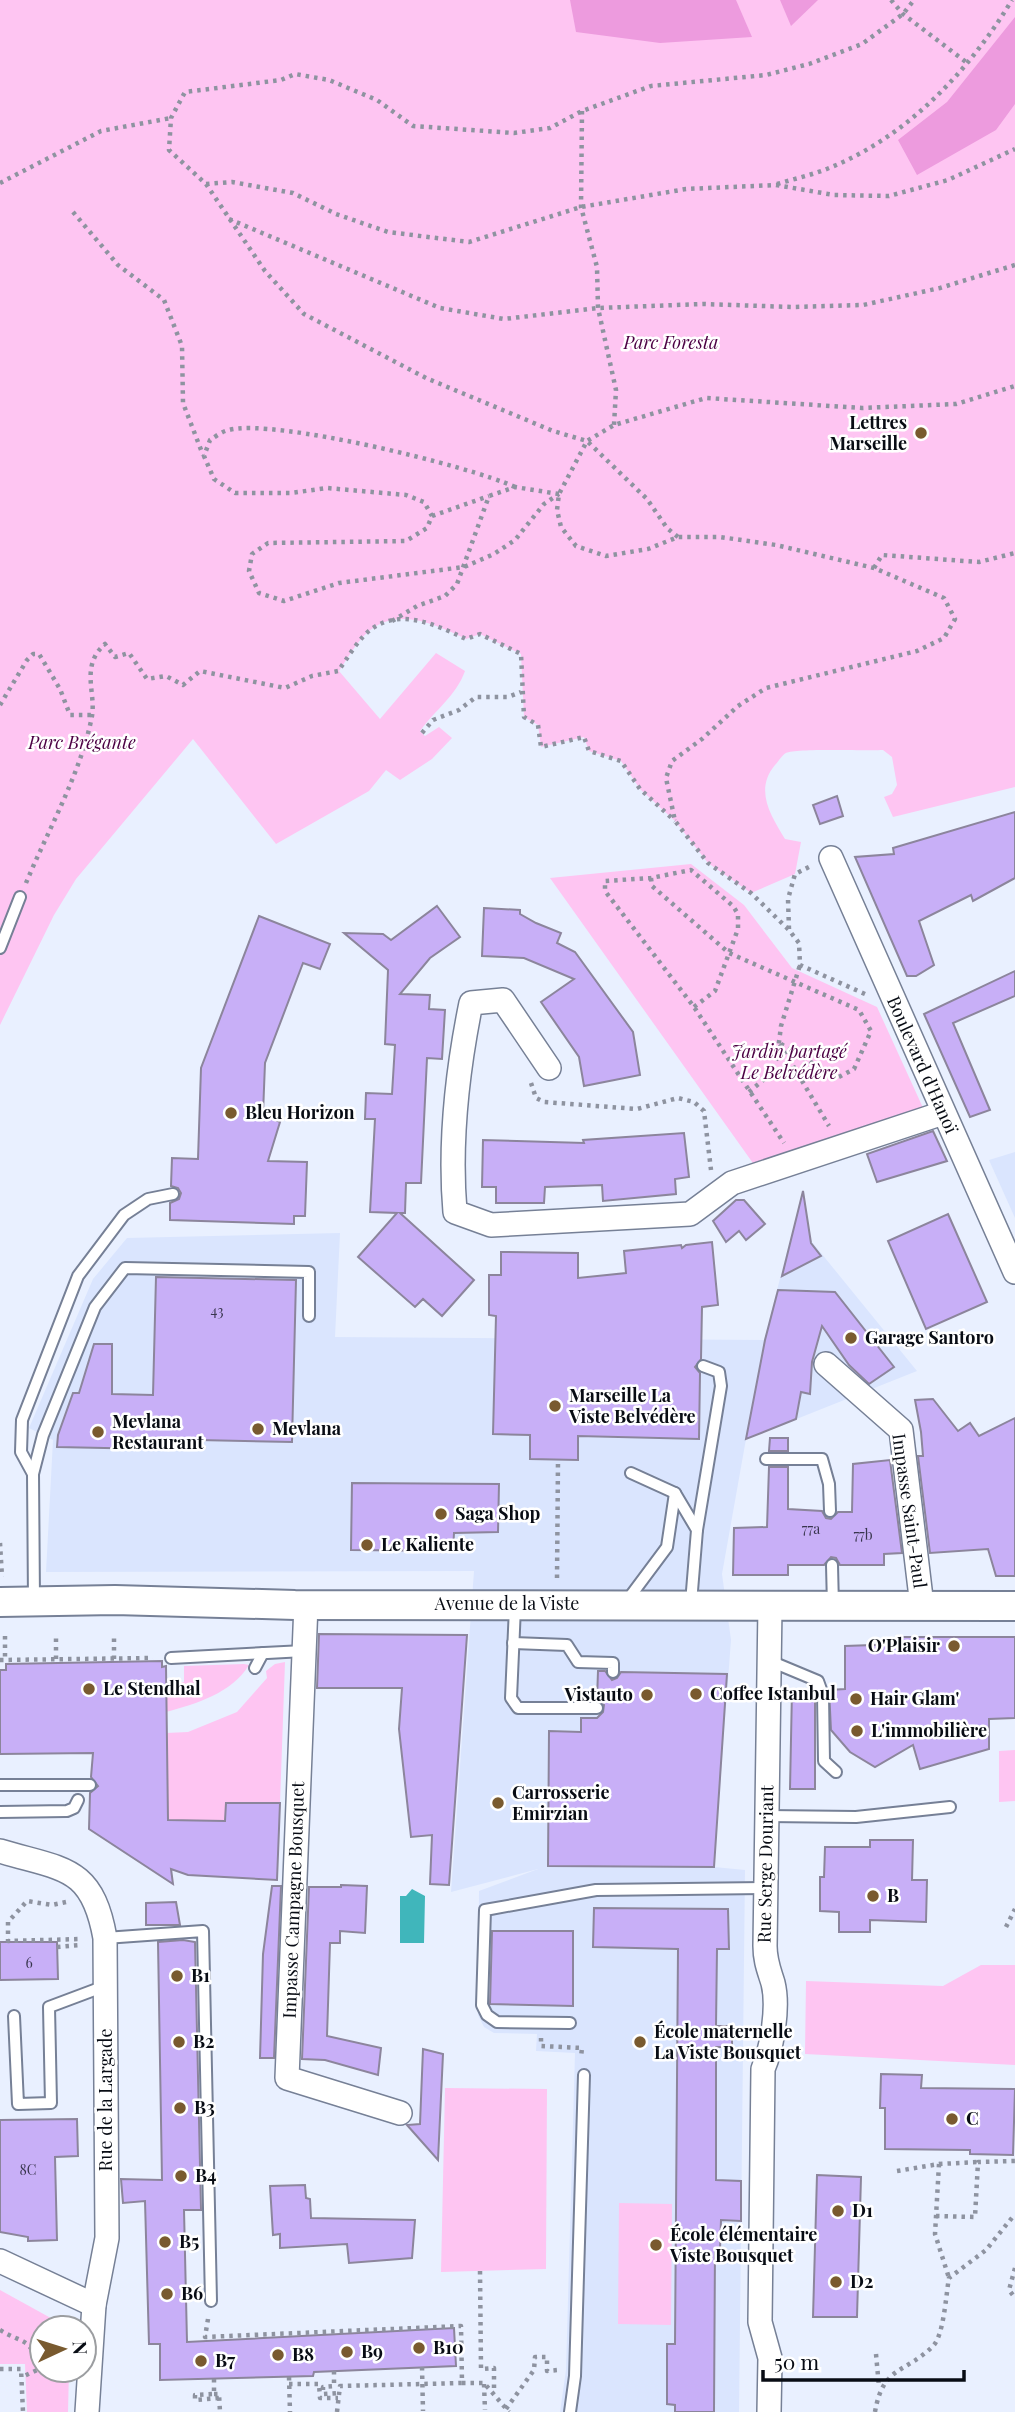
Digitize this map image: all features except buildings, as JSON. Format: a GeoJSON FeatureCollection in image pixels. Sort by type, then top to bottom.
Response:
{"type":"FeatureCollection","features":[{"type":"Feature","properties":{"kind":"street","name":"Boulevard d'Hanoï"},"geometry":{"type":"LineString","coordinates":[[831,858],[1015,1272]]}},
{"type":"Feature","properties":{"kind":"street"},"geometry":{"type":"LineString","coordinates":[[549,1068],[503,1000],[471,1003],[463,1046],[451,1164],[455,1212],[491,1225],[690,1214],[732,1183],[943,1113]]}},
{"type":"Feature","properties":{"kind":"street","name":"Impasse Saint-Paul"},"geometry":{"type":"LineString","coordinates":[[827,1364],[901,1430],[922,1606]]}},
{"type":"Feature","properties":{"kind":"street","name":"Avenue de la Viste"},"geometry":{"type":"LineString","coordinates":[[0,1602],[34,1590],[115,1600],[306,1604],[1015,1606]]}},
{"type":"Feature","properties":{"kind":"street","name":"Impasse Campagne Bousquet"},"geometry":{"type":"LineString","coordinates":[[306,1604],[287,2078],[400,2113]]}},
{"type":"Feature","properties":{"kind":"street","name":"Rue Serge Douriant"},"geometry":{"type":"LineString","coordinates":[[769,2412],[770,2358],[760,2329],[763,2069],[772,2048],[774,1985],[765,1962],[770,1605]]}},
{"type":"Feature","properties":{"kind":"street","name":"Rue de la Largade"},"geometry":{"type":"LineString","coordinates":[[0,1851],[71,1872],[89,1888],[100,1908],[105,1938],[107,2238],[94,2305],[87,2412]]}},
{"type":"Feature","properties":{"kind":"street"},"geometry":{"type":"LineString","coordinates":[[0,2261],[94,2305]]}},
{"type":"Feature","properties":{"kind":"lane"},"geometry":{"type":"LineString","coordinates":[[0,948],[20,897]]}},
{"type":"Feature","properties":{"kind":"lane"},"geometry":{"type":"LineString","coordinates":[[33,1474],[21,1452],[22,1420],[78,1276],[124,1215],[148,1199],[173,1194]]}},
{"type":"Feature","properties":{"kind":"lane"},"geometry":{"type":"LineString","coordinates":[[34,1590],[33,1474],[43,1435],[94,1307],[125,1268],[309,1272],[309,1316]]}},
{"type":"Feature","properties":{"kind":"lane"},"geometry":{"type":"LineString","coordinates":[[691,1605],[697,1530],[721,1385],[719,1372],[704,1366]]}},
{"type":"Feature","properties":{"kind":"lane"},"geometry":{"type":"LineString","coordinates":[[766,1459],[822,1459],[829,1484],[830,1511]]}},
{"type":"Feature","properties":{"kind":"lane"},"geometry":{"type":"LineString","coordinates":[[631,1473],[675,1493],[697,1530]]}},
{"type":"Feature","properties":{"kind":"lane"},"geometry":{"type":"LineString","coordinates":[[625,1604],[667,1547],[675,1493]]}},
{"type":"Feature","properties":{"kind":"lane"},"geometry":{"type":"LineString","coordinates":[[832,1565],[833,1606]]}},
{"type":"Feature","properties":{"kind":"lane"},"geometry":{"type":"LineString","coordinates":[[515,1604],[511,1698],[518,1707],[597,1708]]}},
{"type":"Feature","properties":{"kind":"lane"},"geometry":{"type":"LineString","coordinates":[[513,1643],[567,1645],[578,1662],[613,1663],[613,1672]]}},
{"type":"Feature","properties":{"kind":"lane"},"geometry":{"type":"LineString","coordinates":[[171,1658],[304,1651]]}},
{"type":"Feature","properties":{"kind":"lane"},"geometry":{"type":"LineString","coordinates":[[255,1668],[263,1653]]}},
{"type":"Feature","properties":{"kind":"lane"},"geometry":{"type":"LineString","coordinates":[[770,1661],[818,1681],[823,1695],[824,1761],[836,1772]]}},
{"type":"Feature","properties":{"kind":"lane"},"geometry":{"type":"LineString","coordinates":[[0,1785],[90,1785]]}},
{"type":"Feature","properties":{"kind":"lane"},"geometry":{"type":"LineString","coordinates":[[0,1812],[67,1811],[74,1808],[78,1800]]}},
{"type":"Feature","properties":{"kind":"lane"},"geometry":{"type":"LineString","coordinates":[[767,1816],[856,1817],[950,1807]]}},
{"type":"Feature","properties":{"kind":"lane"},"geometry":{"type":"LineString","coordinates":[[570,2023],[497,2022],[487,2015],[482,2005],[485,1910],[596,1890],[766,1888]]}},
{"type":"Feature","properties":{"kind":"lane"},"geometry":{"type":"LineString","coordinates":[[105,1938],[202,1931],[211,2301]]}},
{"type":"Feature","properties":{"kind":"lane"},"geometry":{"type":"LineString","coordinates":[[14,2016],[18,2104],[51,2103],[49,2007],[105,1986]]}},
{"type":"Feature","properties":{"kind":"lane"},"geometry":{"type":"LineString","coordinates":[[570,2412],[576,2376],[584,2075]]}},
{"type":"Feature","properties":{"kind":"path"},"geometry":{"type":"LineString","coordinates":[[891,0],[904,14],[966,62]]}},
{"type":"Feature","properties":{"kind":"path"},"geometry":{"type":"LineString","coordinates":[[678,537],[667,528],[647,499],[587,441],[553,431],[426,378],[304,314],[264,271],[206,184],[169,150],[171,118],[185,92],[281,80],[295,74],[329,80],[377,100],[413,126],[514,133],[550,128],[582,111],[651,86],[766,75],[809,64],[862,44],[904,14],[914,0]]}},
{"type":"Feature","properties":{"kind":"path"},"geometry":{"type":"LineString","coordinates":[[776,184],[830,168],[899,130],[943,92],[1012,0]]}},
{"type":"Feature","properties":{"kind":"path"},"geometry":{"type":"LineString","coordinates":[[582,111],[581,207],[597,267],[598,308],[616,390],[614,425]]}},
{"type":"Feature","properties":{"kind":"path"},"geometry":{"type":"LineString","coordinates":[[0,183],[101,131],[171,118]]}},
{"type":"Feature","properties":{"kind":"path"},"geometry":{"type":"LineString","coordinates":[[206,184],[232,183],[293,193],[336,214],[388,232],[469,242],[581,207],[686,189],[776,184],[834,194],[888,196],[948,180],[1015,149]]}},
{"type":"Feature","properties":{"kind":"path"},"geometry":{"type":"LineString","coordinates":[[73,212],[118,265],[164,300],[182,346],[183,402],[214,478],[235,493],[291,493],[327,488],[406,495],[424,502],[432,516]]}},
{"type":"Feature","properties":{"kind":"path"},"geometry":{"type":"LineString","coordinates":[[227,219],[440,308],[504,318],[598,308],[703,304],[792,307],[863,305],[940,288],[1015,265]]}},
{"type":"Feature","properties":{"kind":"path"},"geometry":{"type":"LineString","coordinates":[[675,821],[666,778],[672,761],[738,706],[766,688],[917,651],[944,638],[955,618],[944,598],[873,568],[776,545],[720,537],[678,537],[648,549],[606,556],[576,546],[561,527],[557,510],[559,494],[587,441],[614,425],[706,398],[862,408],[956,404],[1015,387]]}},
{"type":"Feature","properties":{"kind":"path"},"geometry":{"type":"LineString","coordinates":[[204,456],[210,440],[229,430],[274,429],[404,454],[488,474],[515,487],[559,494]]}},
{"type":"Feature","properties":{"kind":"path"},"geometry":{"type":"LineString","coordinates":[[515,487],[432,516],[427,528],[406,541],[268,543],[252,554],[249,571],[259,593],[284,601],[339,583],[464,567],[494,554],[515,540],[544,504],[559,494]]}},
{"type":"Feature","properties":{"kind":"path"},"geometry":{"type":"LineString","coordinates":[[389,623],[417,606],[445,596],[457,584],[474,530],[489,496]]}},
{"type":"Feature","properties":{"kind":"path"},"geometry":{"type":"LineString","coordinates":[[873,568],[882,555],[979,562],[1015,553]]}},
{"type":"Feature","properties":{"kind":"path"},"geometry":{"type":"LineString","coordinates":[[20,897],[76,766],[92,715],[90,679],[97,652],[105,644],[115,657],[129,653],[148,678],[166,676],[183,685],[200,671],[285,688],[312,676],[338,671],[373,628],[389,623],[414,619],[429,622],[466,639],[480,634],[516,649],[521,654],[524,717],[538,724],[541,747],[584,737],[589,751],[621,761],[640,789],[675,821],[708,863],[751,893],[799,943],[800,965],[780,1026],[780,1044],[768,1076],[749,1092]]}},
{"type":"Feature","properties":{"kind":"path"},"geometry":{"type":"LineString","coordinates":[[0,705],[27,660],[33,654],[39,654],[60,689],[70,715],[92,715]]}},
{"type":"Feature","properties":{"kind":"path"},"geometry":{"type":"LineString","coordinates":[[422,733],[433,719],[459,709],[476,697],[509,697],[521,692]]}},
{"type":"Feature","properties":{"kind":"path"},"geometry":{"type":"LineString","coordinates":[[789,930],[788,899],[795,874],[831,858]]}},
{"type":"Feature","properties":{"kind":"path"},"geometry":{"type":"LineString","coordinates":[[694,1007],[715,991],[738,929],[738,914],[733,906],[691,870],[651,878],[605,881],[603,886],[694,1007],[784,1144],[796,1140]]}},
{"type":"Feature","properties":{"kind":"path"},"geometry":{"type":"LineString","coordinates":[[651,878],[652,886],[729,953],[859,1010],[871,1031],[854,1069],[837,1078],[780,1044]]}},
{"type":"Feature","properties":{"kind":"path"},"geometry":{"type":"LineString","coordinates":[[800,965],[897,1008]]}},
{"type":"Feature","properties":{"kind":"path"},"geometry":{"type":"LineString","coordinates":[[780,1044],[830,1127],[818,1131]]}},
{"type":"Feature","properties":{"kind":"path"},"geometry":{"type":"LineString","coordinates":[[549,1068],[533,1076],[531,1083],[536,1098],[544,1102],[637,1109],[678,1098],[694,1102],[704,1111],[713,1180],[721,1191]]}},
{"type":"Feature","properties":{"kind":"path"},"geometry":{"type":"LineString","coordinates":[[557,1561],[558,1460]]}},
{"type":"Feature","properties":{"kind":"path"},"geometry":{"type":"LineString","coordinates":[[0,1543],[2,1578],[34,1590]]}},
{"type":"Feature","properties":{"kind":"path"},"geometry":{"type":"LineString","coordinates":[[114,1634],[114,1659]]}},
{"type":"Feature","properties":{"kind":"path"},"geometry":{"type":"LineString","coordinates":[[56,1635],[56,1659]]}},
{"type":"Feature","properties":{"kind":"path"},"geometry":{"type":"LineString","coordinates":[[5,1636],[3,1660],[158,1658]]}},
{"type":"Feature","properties":{"kind":"path"},"geometry":{"type":"LineString","coordinates":[[57,1947],[81,1942],[8,1941],[8,1922],[27,1901],[52,1905],[70,1900]]}},
{"type":"Feature","properties":{"kind":"path"},"geometry":{"type":"LineString","coordinates":[[1006,1927],[1015,1909]]}},
{"type":"Feature","properties":{"kind":"path"},"geometry":{"type":"LineString","coordinates":[[541,2046],[582,2048],[581,2057]]}},
{"type":"Feature","properties":{"kind":"path"},"geometry":{"type":"LineString","coordinates":[[897,2171],[939,2164],[1015,2161]]}},
{"type":"Feature","properties":{"kind":"path"},"geometry":{"type":"LineString","coordinates":[[936,2216],[975,2217],[978,2162]]}},
{"type":"Feature","properties":{"kind":"path"},"geometry":{"type":"LineString","coordinates":[[879,2388],[895,2372],[934,2345],[939,2334],[949,2278],[935,2234],[939,2164]]}},
{"type":"Feature","properties":{"kind":"path"},"geometry":{"type":"LineString","coordinates":[[949,2278],[986,2250],[1015,2214]]}},
{"type":"Feature","properties":{"kind":"path"},"geometry":{"type":"LineString","coordinates":[[1015,2268],[1009,2290],[1015,2298]]}},
{"type":"Feature","properties":{"kind":"path"},"geometry":{"type":"LineString","coordinates":[[480,2271],[481,2369],[494,2368],[494,2394]]}},
{"type":"Feature","properties":{"kind":"path"},"geometry":{"type":"LineString","coordinates":[[205,2337],[461,2326],[462,2383]]}},
{"type":"Feature","properties":{"kind":"path"},"geometry":{"type":"LineString","coordinates":[[0,2330],[27,2341],[36,2356],[37,2370],[22,2377]]}},
{"type":"Feature","properties":{"kind":"path"},"geometry":{"type":"LineString","coordinates":[[875,2412],[879,2388],[876,2354]]}},
{"type":"Feature","properties":{"kind":"path"},"geometry":{"type":"LineString","coordinates":[[339,2396],[323,2394],[323,2387],[484,2383],[508,2410],[534,2370],[535,2357],[547,2357],[547,2371],[566,2370]]}},
{"type":"Feature","properties":{"kind":"path"},"geometry":{"type":"LineString","coordinates":[[422,2367],[423,2411]]}},
{"type":"Feature","properties":{"kind":"path"},"geometry":{"type":"LineString","coordinates":[[0,2370],[21,2369],[23,2412]]}},
{"type":"Feature","properties":{"kind":"path"},"geometry":{"type":"LineString","coordinates":[[334,2371],[339,2396],[337,2412]]}},
{"type":"Feature","properties":{"kind":"path"},"geometry":{"type":"LineString","coordinates":[[289,2377],[290,2412]]}},
{"type":"Feature","properties":{"kind":"path"},"geometry":{"type":"LineString","coordinates":[[214,2379],[220,2412]]}},
{"type":"Feature","properties":{"kind":"path"},"geometry":{"type":"LineString","coordinates":[[484,2383],[485,2410]]}},
{"type":"Feature","properties":{"kind":"path"},"geometry":{"type":"LineString","coordinates":[[289,2384],[319,2384],[320,2398],[339,2396]]}},
{"type":"Feature","properties":{"kind":"shaded area"},"geometry":{"type":"Polygon","coordinates":[[[570,0],[736,0],[752,37],[660,43],[576,32],[570,0]]]}},
{"type":"Feature","properties":{"kind":"shaded area"},"geometry":{"type":"Polygon","coordinates":[[[780,0],[818,0],[791,26],[780,0]]]}},
{"type":"Feature","properties":{"kind":"shaded area"},"geometry":{"type":"Polygon","coordinates":[[[1015,17],[1015,104],[996,130],[917,175],[898,140],[947,102],[1015,17]]]}},
{"type":"Feature","properties":{"kind":"shaded area"},"geometry":{"type":"Polygon","coordinates":[[[1015,1152],[1015,1218],[989,1160],[1015,1152]]]}},
{"type":"Feature","properties":{"kind":"shaded area"},"geometry":{"type":"Polygon","coordinates":[[[795,1221],[917,1371],[746,1439],[722,1574],[731,1640],[714,1867],[745,1870],[739,2412],[560,2412],[566,2370],[575,2053],[536,2051],[537,2034],[494,2033],[484,2027],[478,2015],[479,1891],[538,1869],[451,1892],[474,1571],[46,1572],[53,1440],[29,1428],[93,1279],[127,1238],[340,1233],[335,1337],[764,1340],[795,1221]]]}},
{"type":"Feature","properties":{"kind":"green space","name":"Parc Foresta"},"geometry":{"type":"Polygon","coordinates":[[[0,0],[1015,0],[1015,787],[893,817],[884,797],[892,794],[897,785],[892,757],[883,750],[786,753],[769,774],[765,793],[770,812],[785,839],[801,842],[795,874],[751,893],[708,863],[675,821],[640,789],[621,761],[589,751],[584,737],[541,747],[538,725],[524,717],[521,654],[480,634],[466,639],[420,621],[396,619],[373,628],[363,637],[339,671],[380,719],[436,653],[465,671],[451,695],[420,731],[425,736],[439,727],[452,738],[432,759],[400,780],[386,770],[369,791],[276,844],[193,739],[76,879],[54,915],[0,1025],[0,0]]]}},
{"type":"Feature","properties":{"kind":"green space","name":"Jardin partagé Le Belvédère"},"geometry":{"type":"Polygon","coordinates":[[[691,864],[744,905],[792,968],[877,1007],[924,1110],[755,1166],[550,878],[691,864]]]}},
{"type":"Feature","properties":{"kind":"green space"},"geometry":{"type":"Polygon","coordinates":[[[285,1662],[280,1803],[226,1803],[225,1821],[89,1823],[91,1773],[166,1733],[188,1732],[237,1712],[267,1678],[266,1671],[275,1664],[285,1662]]]}},
{"type":"Feature","properties":{"kind":"green space"},"geometry":{"type":"Polygon","coordinates":[[[249,1665],[242,1675],[223,1690],[201,1701],[166,1712],[165,1683],[184,1682],[184,1666],[249,1665]]]}},
{"type":"Feature","properties":{"kind":"green space"},"geometry":{"type":"Polygon","coordinates":[[[1015,1750],[1015,1801],[999,1802],[999,1751],[1015,1750]]]}},
{"type":"Feature","properties":{"kind":"green space"},"geometry":{"type":"Polygon","coordinates":[[[981,1965],[1015,1965],[1015,2065],[805,2054],[806,1981],[943,1986],[981,1965]]]}},
{"type":"Feature","properties":{"kind":"green space"},"geometry":{"type":"Polygon","coordinates":[[[445,2088],[547,2089],[546,2269],[441,2272],[445,2088]]]}},
{"type":"Feature","properties":{"kind":"green space"},"geometry":{"type":"Polygon","coordinates":[[[619,2203],[672,2204],[671,2325],[618,2324],[619,2203]]]}},
{"type":"Feature","properties":{"kind":"green space"},"geometry":{"type":"Polygon","coordinates":[[[0,2290],[44,2314],[28,2314],[28,2384],[69,2384],[68,2412],[27,2412],[25,2364],[0,2364],[0,2290]]]}},
{"type":"Feature","properties":{"kind":"water"},"geometry":{"type":"Polygon","coordinates":[[[412,1889],[425,1896],[424,1943],[400,1943],[400,1896],[406,1896],[412,1889]]]}},
{"type":"Feature","properties":{"kind":"place","name":"Lettres Marseille"},"geometry":{"type":"Point","coordinates":[921,433]}},
{"type":"Feature","properties":{"kind":"place","name":"Bleu Horizon"},"geometry":{"type":"Point","coordinates":[231,1113]}},
{"type":"Feature","properties":{"kind":"place","name":"Garage Santoro"},"geometry":{"type":"Point","coordinates":[851,1338]}},
{"type":"Feature","properties":{"kind":"place","name":"Marseille La Viste Belvédère"},"geometry":{"type":"Point","coordinates":[555,1406]}},
{"type":"Feature","properties":{"kind":"place","name":"Mevlana"},"geometry":{"type":"Point","coordinates":[258,1429]}},
{"type":"Feature","properties":{"kind":"place","name":"Mevlana Restaurant"},"geometry":{"type":"Point","coordinates":[98,1432]}},
{"type":"Feature","properties":{"kind":"place","name":"Saga Shop"},"geometry":{"type":"Point","coordinates":[441,1514]}},
{"type":"Feature","properties":{"kind":"place","name":"Le Kaliente"},"geometry":{"type":"Point","coordinates":[367,1545]}},
{"type":"Feature","properties":{"kind":"place","name":"O'Plaisir"},"geometry":{"type":"Point","coordinates":[954,1646]}},
{"type":"Feature","properties":{"kind":"place","name":"Le Stendhal"},"geometry":{"type":"Point","coordinates":[89,1689]}},
{"type":"Feature","properties":{"kind":"place","name":"Coffee Istanbul"},"geometry":{"type":"Point","coordinates":[696,1694]}},
{"type":"Feature","properties":{"kind":"place","name":"Vistauto"},"geometry":{"type":"Point","coordinates":[647,1695]}},
{"type":"Feature","properties":{"kind":"place","name":"Hair Glam'"},"geometry":{"type":"Point","coordinates":[856,1699]}},
{"type":"Feature","properties":{"kind":"place","name":"L'immobilière"},"geometry":{"type":"Point","coordinates":[857,1731]}},
{"type":"Feature","properties":{"kind":"place","name":"Carrosserie Emirzian"},"geometry":{"type":"Point","coordinates":[498,1803]}},
{"type":"Feature","properties":{"kind":"place","name":"B"},"geometry":{"type":"Point","coordinates":[873,1896]}},
{"type":"Feature","properties":{"kind":"place","name":"B1"},"geometry":{"type":"Point","coordinates":[177,1976]}},
{"type":"Feature","properties":{"kind":"place","name":"B2"},"geometry":{"type":"Point","coordinates":[179,2042]}},
{"type":"Feature","properties":{"kind":"place","name":"École maternelle La Viste Bousquet"},"geometry":{"type":"Point","coordinates":[640,2042]}},
{"type":"Feature","properties":{"kind":"place","name":"B3"},"geometry":{"type":"Point","coordinates":[180,2108]}},
{"type":"Feature","properties":{"kind":"place","name":"C"},"geometry":{"type":"Point","coordinates":[952,2119]}},
{"type":"Feature","properties":{"kind":"place","name":"B4"},"geometry":{"type":"Point","coordinates":[181,2176]}},
{"type":"Feature","properties":{"kind":"place","name":"D1"},"geometry":{"type":"Point","coordinates":[838,2211]}},
{"type":"Feature","properties":{"kind":"place","name":"B5"},"geometry":{"type":"Point","coordinates":[165,2242]}},
{"type":"Feature","properties":{"kind":"place","name":"École élémentaire Viste Bousquet"},"geometry":{"type":"Point","coordinates":[656,2245]}},
{"type":"Feature","properties":{"kind":"place","name":"D2"},"geometry":{"type":"Point","coordinates":[836,2282]}},
{"type":"Feature","properties":{"kind":"place","name":"B6"},"geometry":{"type":"Point","coordinates":[167,2294]}},
{"type":"Feature","properties":{"kind":"place","name":"B10"},"geometry":{"type":"Point","coordinates":[419,2348]}},
{"type":"Feature","properties":{"kind":"place","name":"B9"},"geometry":{"type":"Point","coordinates":[347,2352]}},
{"type":"Feature","properties":{"kind":"place","name":"B8"},"geometry":{"type":"Point","coordinates":[278,2355]}},
{"type":"Feature","properties":{"kind":"place","name":"B7"},"geometry":{"type":"Point","coordinates":[201,2361]}},
{"type":"Feature","properties":{"kind":"park label","name":"Parc Brégante"},"geometry":{"type":"Point","coordinates":[82,743]}}]}
